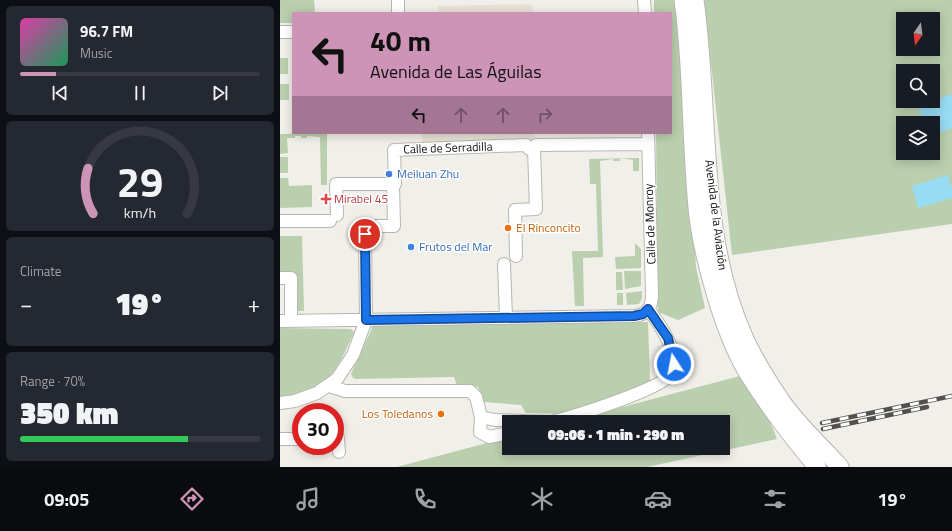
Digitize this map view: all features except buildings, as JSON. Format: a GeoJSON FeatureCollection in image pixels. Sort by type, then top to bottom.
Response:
{"type":"FeatureCollection","features":[{"type":"Feature","properties":{"kind":"main road","name":"Avenida de la Aviación"},"geometry":{"type":"LineString","coordinates":[[682,0],[689,58],[698,218],[711,278],[724,320],[747,371],[779,420],[817,467]]}},
{"type":"Feature","properties":{"kind":"main road","name":"Avenida de la Aviación"},"geometry":{"type":"LineString","coordinates":[[695,0],[702,62],[710,185],[716,232],[725,280],[745,339],[782,402],[840,467]]}},
{"type":"Feature","properties":{"kind":"street"},"geometry":{"type":"LineString","coordinates":[[398,0],[398,12]]}},
{"type":"Feature","properties":{"kind":"street"},"geometry":{"type":"LineString","coordinates":[[644,0],[645,12]]}},
{"type":"Feature","properties":{"kind":"street"},"geometry":{"type":"LineString","coordinates":[[280,32],[292,32]]}},
{"type":"Feature","properties":{"kind":"street","name":"Calle de Monroy"},"geometry":{"type":"LineString","coordinates":[[535,147],[587,139],[648,138],[650,306]]}},
{"type":"Feature","properties":{"kind":"street","name":"Calle de Serradilla"},"geometry":{"type":"LineString","coordinates":[[366,320],[365,234],[374,226],[394,226],[394,150],[526,145],[529,149],[535,147]]}},
{"type":"Feature","properties":{"kind":"street"},"geometry":{"type":"LineString","coordinates":[[516,256],[515,210],[536,209],[535,147]]}},
{"type":"Feature","properties":{"kind":"street"},"geometry":{"type":"LineString","coordinates":[[280,221],[334,218],[336,184],[394,184]]}},
{"type":"Feature","properties":{"kind":"street"},"geometry":{"type":"LineString","coordinates":[[504,264],[506,317]]}},
{"type":"Feature","properties":{"kind":"street"},"geometry":{"type":"LineString","coordinates":[[280,278],[291,278],[286,321],[634,316],[643,314],[650,306],[668,338],[674,364],[672,373],[661,382],[642,392],[572,415]]}},
{"type":"Feature","properties":{"kind":"street"},"geometry":{"type":"LineString","coordinates":[[280,403],[308,397],[329,386],[350,362],[357,347],[366,320]]}},
{"type":"Feature","properties":{"kind":"street"},"geometry":{"type":"LineString","coordinates":[[329,386],[345,391],[470,391],[476,397],[481,417],[480,432],[490,437],[502,434]]}},
{"type":"Feature","properties":{"kind":"street"},"geometry":{"type":"LineString","coordinates":[[481,417],[502,420]]}},
{"type":"Feature","properties":{"kind":"street"},"geometry":{"type":"LineString","coordinates":[[280,439],[292,439]]}},
{"type":"Feature","properties":{"kind":"shaded area"},"geometry":{"type":"Polygon","coordinates":[[[532,4],[533,12],[438,12],[438,6],[532,4]]]}},
{"type":"Feature","properties":{"kind":"shaded area"},"geometry":{"type":"Polygon","coordinates":[[[422,134],[534,134],[535,140],[422,143],[422,134]]]}},
{"type":"Feature","properties":{"kind":"green space"},"geometry":{"type":"Polygon","coordinates":[[[280,0],[314,0],[315,12],[292,12],[292,23],[280,23],[280,0]]]}},
{"type":"Feature","properties":{"kind":"green space"},"geometry":{"type":"Polygon","coordinates":[[[654,0],[679,0],[696,267],[705,308],[678,320],[658,312],[656,134],[672,134],[672,12],[654,12],[654,0]]]}},
{"type":"Feature","properties":{"kind":"green space"},"geometry":{"type":"Polygon","coordinates":[[[704,0],[952,0],[952,224],[732,255],[704,0]]]}},
{"type":"Feature","properties":{"kind":"green space"},"geometry":{"type":"Polygon","coordinates":[[[280,58],[288,58],[288,74],[280,74],[280,58]]]}},
{"type":"Feature","properties":{"kind":"green space"},"geometry":{"type":"Polygon","coordinates":[[[280,84],[289,84],[289,100],[280,100],[280,84]]]}},
{"type":"Feature","properties":{"kind":"green space"},"geometry":{"type":"Polygon","coordinates":[[[280,134],[327,134],[327,185],[321,185],[320,137],[307,136],[307,138],[301,138],[301,136],[295,136],[295,138],[287,138],[288,153],[280,154],[280,134]]]}},
{"type":"Feature","properties":{"kind":"green space"},"geometry":{"type":"Polygon","coordinates":[[[280,157],[288,157],[288,173],[280,173],[280,157]]]}},
{"type":"Feature","properties":{"kind":"green space"},"geometry":{"type":"Polygon","coordinates":[[[620,158],[620,161],[613,161],[613,159],[600,161],[603,257],[583,258],[584,306],[575,306],[572,251],[598,251],[596,184],[590,184],[589,159],[620,158]]]}},
{"type":"Feature","properties":{"kind":"green space"},"geometry":{"type":"Polygon","coordinates":[[[622,158],[639,158],[639,171],[633,171],[633,160],[622,158]]]}},
{"type":"Feature","properties":{"kind":"green space"},"geometry":{"type":"Polygon","coordinates":[[[280,178],[288,178],[289,186],[312,185],[312,207],[280,208],[280,178]]]}},
{"type":"Feature","properties":{"kind":"green space"},"geometry":{"type":"Polygon","coordinates":[[[280,236],[302,236],[304,311],[293,311],[292,276],[280,276],[280,236]]]}},
{"type":"Feature","properties":{"kind":"green space"},"geometry":{"type":"Polygon","coordinates":[[[635,243],[641,249],[641,268],[616,269],[615,257],[635,256],[635,243]]]}},
{"type":"Feature","properties":{"kind":"green space"},"geometry":{"type":"Polygon","coordinates":[[[624,271],[641,271],[641,286],[625,289],[624,271]]]}},
{"type":"Feature","properties":{"kind":"green space"},"geometry":{"type":"Polygon","coordinates":[[[616,272],[622,272],[623,290],[616,290],[616,272]]]}},
{"type":"Feature","properties":{"kind":"green space"},"geometry":{"type":"Polygon","coordinates":[[[642,291],[642,298],[639,304],[627,305],[626,293],[642,291]]]}},
{"type":"Feature","properties":{"kind":"green space"},"geometry":{"type":"Polygon","coordinates":[[[617,293],[623,293],[623,305],[617,305],[617,293]]]}},
{"type":"Feature","properties":{"kind":"green space"},"geometry":{"type":"Polygon","coordinates":[[[648,322],[650,382],[564,414],[526,413],[521,405],[484,402],[478,387],[457,385],[454,377],[356,379],[353,378],[351,374],[373,326],[648,322]]]}},
{"type":"Feature","properties":{"kind":"green space"},"geometry":{"type":"Polygon","coordinates":[[[280,328],[351,329],[354,332],[336,369],[319,386],[296,395],[280,396],[280,328]]]}},
{"type":"Feature","properties":{"kind":"green space"},"geometry":{"type":"Polygon","coordinates":[[[751,373],[777,439],[730,449],[730,415],[592,415],[751,373]]]}},
{"type":"Feature","properties":{"kind":"green space"},"geometry":{"type":"Polygon","coordinates":[[[502,439],[502,455],[703,455],[647,467],[397,467],[502,439]]]}},
{"type":"Feature","properties":{"kind":"water"},"geometry":{"type":"Polygon","coordinates":[[[952,94],[952,128],[940,132],[940,116],[922,116],[919,108],[940,108],[940,98],[952,94]]]}},
{"type":"Feature","properties":{"kind":"water"},"geometry":{"type":"Polygon","coordinates":[[[948,175],[952,189],[952,198],[918,208],[912,186],[948,175]]]}},
{"type":"Feature","properties":{"kind":"railway"},"geometry":{"type":"LineString","coordinates":[[822,423],[952,396]]}},
{"type":"Feature","properties":{"kind":"railway"},"geometry":{"type":"LineString","coordinates":[[823,429],[927,407]]}},
{"type":"Feature","properties":{"kind":"place","name":"Meiluan Zhu"},"geometry":{"type":"Point","coordinates":[389,174]}},
{"type":"Feature","properties":{"kind":"place","name":"Mirabel 45"},"geometry":{"type":"Point","coordinates":[326,199]}},
{"type":"Feature","properties":{"kind":"place","name":"El Rinconcito"},"geometry":{"type":"Point","coordinates":[508,228]}},
{"type":"Feature","properties":{"kind":"place","name":"Frutos del Mar"},"geometry":{"type":"Point","coordinates":[411,247]}},
{"type":"Feature","properties":{"kind":"place","name":"Los Toledanos"},"geometry":{"type":"Point","coordinates":[441,414]}},
{"type":"Feature","properties":{"kind":"route"},"geometry":{"type":"LineString","coordinates":[[365,234],[366,320],[639,316],[648,309],[660,324],[668,338],[674,364]]}}]}
